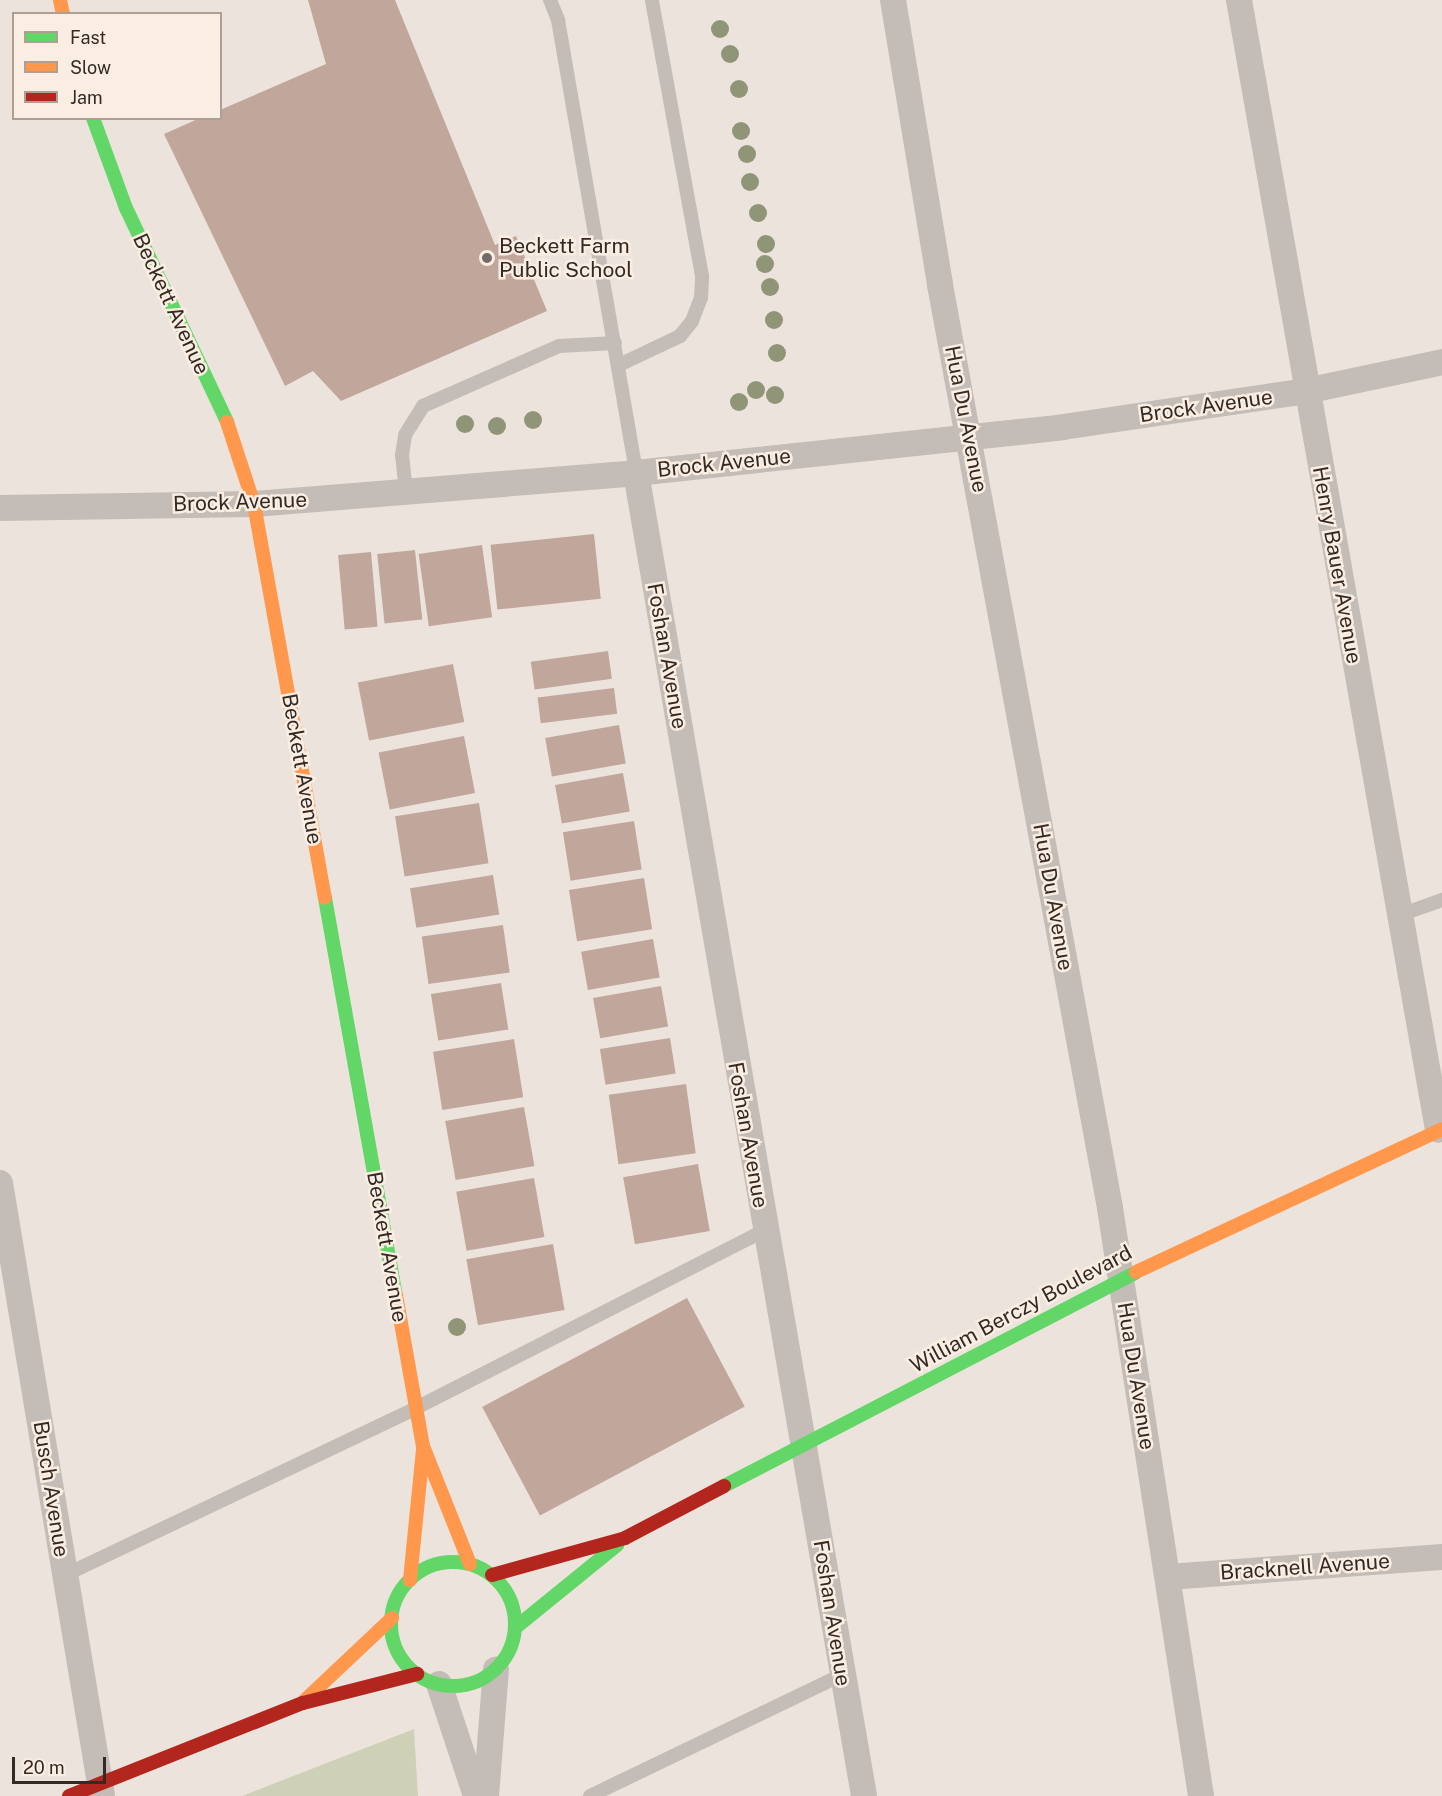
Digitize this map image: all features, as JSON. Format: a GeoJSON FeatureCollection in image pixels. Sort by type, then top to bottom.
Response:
{"type":"FeatureCollection","features":[{"type":"Feature","properties":{"kind":"street","name":"Hua Du Avenue"},"geometry":{"type":"LineString","coordinates":[[893,0],[1121,1279],[1201,1796]]}},
{"type":"Feature","properties":{"kind":"street","name":"Henry Bauer Avenue"},"geometry":{"type":"LineString","coordinates":[[1239,0],[1306,391],[1440,1130]]}},
{"type":"Feature","properties":{"kind":"street","name":"Beckett Avenue"},"geometry":{"type":"LineString","coordinates":[[94,120],[126,208],[228,424],[254,504],[423,1446],[470,1564]]}},
{"type":"Feature","properties":{"kind":"street","name":"Brock Avenue"},"geometry":{"type":"LineString","coordinates":[[0,508],[254,504],[636,473],[970,437],[1306,391],[1442,362]]}},
{"type":"Feature","properties":{"kind":"street","name":"Foshan Avenue"},"geometry":{"type":"LineString","coordinates":[[636,473],[764,1231],[806,1445],[841,1675],[864,1796]]}},
{"type":"Feature","properties":{"kind":"street","name":"William Berczy Boulevard"},"geometry":{"type":"LineString","coordinates":[[492,1575],[625,1538],[1121,1279],[1440,1130]]}},
{"type":"Feature","properties":{"kind":"street","name":"Busch Avenue"},"geometry":{"type":"LineString","coordinates":[[0,1183],[101,1790]]}},
{"type":"Feature","properties":{"kind":"street","name":"Beckett Avenue"},"geometry":{"type":"LineString","coordinates":[[410,1580],[423,1446]]}},
{"type":"Feature","properties":{"kind":"street","name":"William Berczy Boulevard"},"geometry":{"type":"LineString","coordinates":[[515,1628],[625,1538]]}},
{"type":"Feature","properties":{"kind":"street","name":"Bracknell Avenue"},"geometry":{"type":"LineString","coordinates":[[1168,1577],[1442,1557]]}},
{"type":"Feature","properties":{"kind":"street"},"geometry":{"type":"LineString","coordinates":[[69,1796],[101,1790],[303,1702],[428,1679],[459,1686],[479,1680],[496,1669],[512,1643],[515,1628],[510,1599],[492,1575],[470,1564],[437,1564],[410,1580],[397,1598],[392,1618],[397,1650],[428,1679],[476,1796]]}},
{"type":"Feature","properties":{"kind":"street"},"geometry":{"type":"LineString","coordinates":[[303,1702],[392,1618]]}},
{"type":"Feature","properties":{"kind":"street"},"geometry":{"type":"LineString","coordinates":[[486,1796],[496,1669]]}},
{"type":"Feature","properties":{"kind":"lane"},"geometry":{"type":"LineString","coordinates":[[550,0],[558,20],[636,473]]}},
{"type":"Feature","properties":{"kind":"lane"},"geometry":{"type":"LineString","coordinates":[[619,365],[680,336],[692,321],[701,298],[702,276],[652,0]]}},
{"type":"Feature","properties":{"kind":"lane"},"geometry":{"type":"LineString","coordinates":[[406,492],[402,455],[405,435],[423,406],[559,346],[615,344]]}},
{"type":"Feature","properties":{"kind":"lane"},"geometry":{"type":"LineString","coordinates":[[1400,915],[1442,900]]}},
{"type":"Feature","properties":{"kind":"lane"},"geometry":{"type":"LineString","coordinates":[[65,1575],[416,1408],[764,1231]]}},
{"type":"Feature","properties":{"kind":"lane"},"geometry":{"type":"LineString","coordinates":[[590,1796],[841,1675]]}},
{"type":"Feature","properties":{"kind":"green space"},"geometry":{"type":"Polygon","coordinates":[[[414,1729],[418,1796],[242,1796],[414,1729]]]}},
{"type":"Feature","properties":{"kind":"building"},"geometry":{"type":"Polygon","coordinates":[[[308,0],[395,0],[495,245],[516,236],[547,311],[341,401],[313,371],[285,386],[164,134],[196,120],[222,120],[222,109],[326,64],[308,0]]]}},
{"type":"Feature","properties":{"kind":"building"},"geometry":{"type":"Polygon","coordinates":[[[594,534],[601,599],[497,610],[491,545],[594,534]]]}},
{"type":"Feature","properties":{"kind":"building"},"geometry":{"type":"Polygon","coordinates":[[[482,545],[492,617],[429,626],[419,554],[482,545]]]}},
{"type":"Feature","properties":{"kind":"building"},"geometry":{"type":"Polygon","coordinates":[[[415,550],[422,620],[385,624],[377,554],[415,550]]]}},
{"type":"Feature","properties":{"kind":"building"},"geometry":{"type":"Polygon","coordinates":[[[371,552],[378,627],[345,630],[338,555],[371,552]]]}},
{"type":"Feature","properties":{"kind":"building"},"geometry":{"type":"Polygon","coordinates":[[[608,651],[612,679],[535,690],[531,662],[608,651]]]}},
{"type":"Feature","properties":{"kind":"building"},"geometry":{"type":"Polygon","coordinates":[[[453,664],[464,722],[369,740],[358,683],[453,664]]]}},
{"type":"Feature","properties":{"kind":"building"},"geometry":{"type":"Polygon","coordinates":[[[614,688],[617,714],[541,723],[538,697],[614,688]]]}},
{"type":"Feature","properties":{"kind":"building"},"geometry":{"type":"Polygon","coordinates":[[[619,725],[626,763],[552,776],[545,738],[619,725]]]}},
{"type":"Feature","properties":{"kind":"building"},"geometry":{"type":"Polygon","coordinates":[[[464,736],[475,793],[390,810],[379,753],[464,736]]]}},
{"type":"Feature","properties":{"kind":"building"},"geometry":{"type":"Polygon","coordinates":[[[623,773],[630,811],[562,823],[555,785],[623,773]]]}},
{"type":"Feature","properties":{"kind":"building"},"geometry":{"type":"Polygon","coordinates":[[[479,803],[489,863],[405,877],[395,816],[479,803]]]}},
{"type":"Feature","properties":{"kind":"building"},"geometry":{"type":"Polygon","coordinates":[[[634,821],[642,869],[571,881],[563,832],[634,821]]]}},
{"type":"Feature","properties":{"kind":"building"},"geometry":{"type":"Polygon","coordinates":[[[493,875],[499,915],[416,928],[410,888],[493,875]]]}},
{"type":"Feature","properties":{"kind":"building"},"geometry":{"type":"Polygon","coordinates":[[[644,878],[652,929],[577,941],[569,890],[644,878]]]}},
{"type":"Feature","properties":{"kind":"building"},"geometry":{"type":"Polygon","coordinates":[[[503,925],[510,973],[428,984],[422,936],[503,925]]]}},
{"type":"Feature","properties":{"kind":"building"},"geometry":{"type":"Polygon","coordinates":[[[653,939],[660,977],[588,990],[581,952],[653,939]]]}},
{"type":"Feature","properties":{"kind":"building"},"geometry":{"type":"Polygon","coordinates":[[[501,983],[508,1029],[438,1041],[431,994],[501,983]]]}},
{"type":"Feature","properties":{"kind":"building"},"geometry":{"type":"Polygon","coordinates":[[[661,986],[668,1026],[600,1038],[593,998],[661,986]]]}},
{"type":"Feature","properties":{"kind":"building"},"geometry":{"type":"Polygon","coordinates":[[[670,1038],[676,1074],[606,1085],[600,1049],[670,1038]]]}},
{"type":"Feature","properties":{"kind":"building"},"geometry":{"type":"Polygon","coordinates":[[[514,1039],[523,1097],[442,1110],[433,1052],[514,1039]]]}},
{"type":"Feature","properties":{"kind":"building"},"geometry":{"type":"Polygon","coordinates":[[[686,1084],[696,1153],[619,1164],[609,1095],[686,1084]]]}},
{"type":"Feature","properties":{"kind":"building"},"geometry":{"type":"Polygon","coordinates":[[[524,1107],[534,1166],[456,1180],[445,1121],[524,1107]]]}},
{"type":"Feature","properties":{"kind":"building"},"geometry":{"type":"Polygon","coordinates":[[[698,1164],[710,1231],[635,1244],[623,1177],[698,1164]]]}},
{"type":"Feature","properties":{"kind":"building"},"geometry":{"type":"Polygon","coordinates":[[[534,1178],[544,1237],[467,1251],[456,1192],[534,1178]]]}},
{"type":"Feature","properties":{"kind":"building"},"geometry":{"type":"Polygon","coordinates":[[[553,1244],[565,1310],[478,1325],[466,1259],[553,1244]]]}},
{"type":"Feature","properties":{"kind":"building"},"geometry":{"type":"Polygon","coordinates":[[[687,1298],[745,1407],[540,1516],[482,1407],[687,1298]]]}},
{"type":"Feature","properties":{"kind":"traffic: fast"},"geometry":{"type":"LineString","coordinates":[[94,120],[126,208],[227,422]]}},
{"type":"Feature","properties":{"kind":"traffic: fast"},"geometry":{"type":"LineString","coordinates":[[325,898],[396,1295]]}},
{"type":"Feature","properties":{"kind":"traffic: fast"},"geometry":{"type":"LineString","coordinates":[[724,1486],[1136,1272]]}},
{"type":"Feature","properties":{"kind":"traffic: fast"},"geometry":{"type":"LineString","coordinates":[[515,1628],[617,1545]]}},
{"type":"Feature","properties":{"kind":"traffic: fast"},"geometry":{"type":"LineString","coordinates":[[453,1562],[477,1567],[497,1580],[510,1600],[515,1624],[510,1648],[497,1668],[477,1681],[453,1686],[429,1681],[409,1668],[396,1648],[391,1624],[396,1600],[409,1580],[429,1567],[453,1562]]}},
{"type":"Feature","properties":{"kind":"traffic: slow"},"geometry":{"type":"LineString","coordinates":[[60,0],[63,12]]}},
{"type":"Feature","properties":{"kind":"traffic: slow"},"geometry":{"type":"LineString","coordinates":[[227,422],[254,504],[325,898]]}},
{"type":"Feature","properties":{"kind":"traffic: slow"},"geometry":{"type":"LineString","coordinates":[[1136,1272],[1442,1129]]}},
{"type":"Feature","properties":{"kind":"traffic: slow"},"geometry":{"type":"LineString","coordinates":[[396,1295],[423,1446],[470,1564]]}},
{"type":"Feature","properties":{"kind":"traffic: slow"},"geometry":{"type":"LineString","coordinates":[[410,1580],[423,1450]]}},
{"type":"Feature","properties":{"kind":"traffic: slow"},"geometry":{"type":"LineString","coordinates":[[304,1701],[392,1618]]}},
{"type":"Feature","properties":{"kind":"traffic: jam"},"geometry":{"type":"LineString","coordinates":[[492,1575],[625,1538],[724,1486]]}},
{"type":"Feature","properties":{"kind":"traffic: jam"},"geometry":{"type":"LineString","coordinates":[[69,1796],[303,1703],[417,1674]]}},
{"type":"Feature","properties":{"kind":"place","name":"Beckett Farm Public School"},"geometry":{"type":"Point","coordinates":[487,258]}}]}
